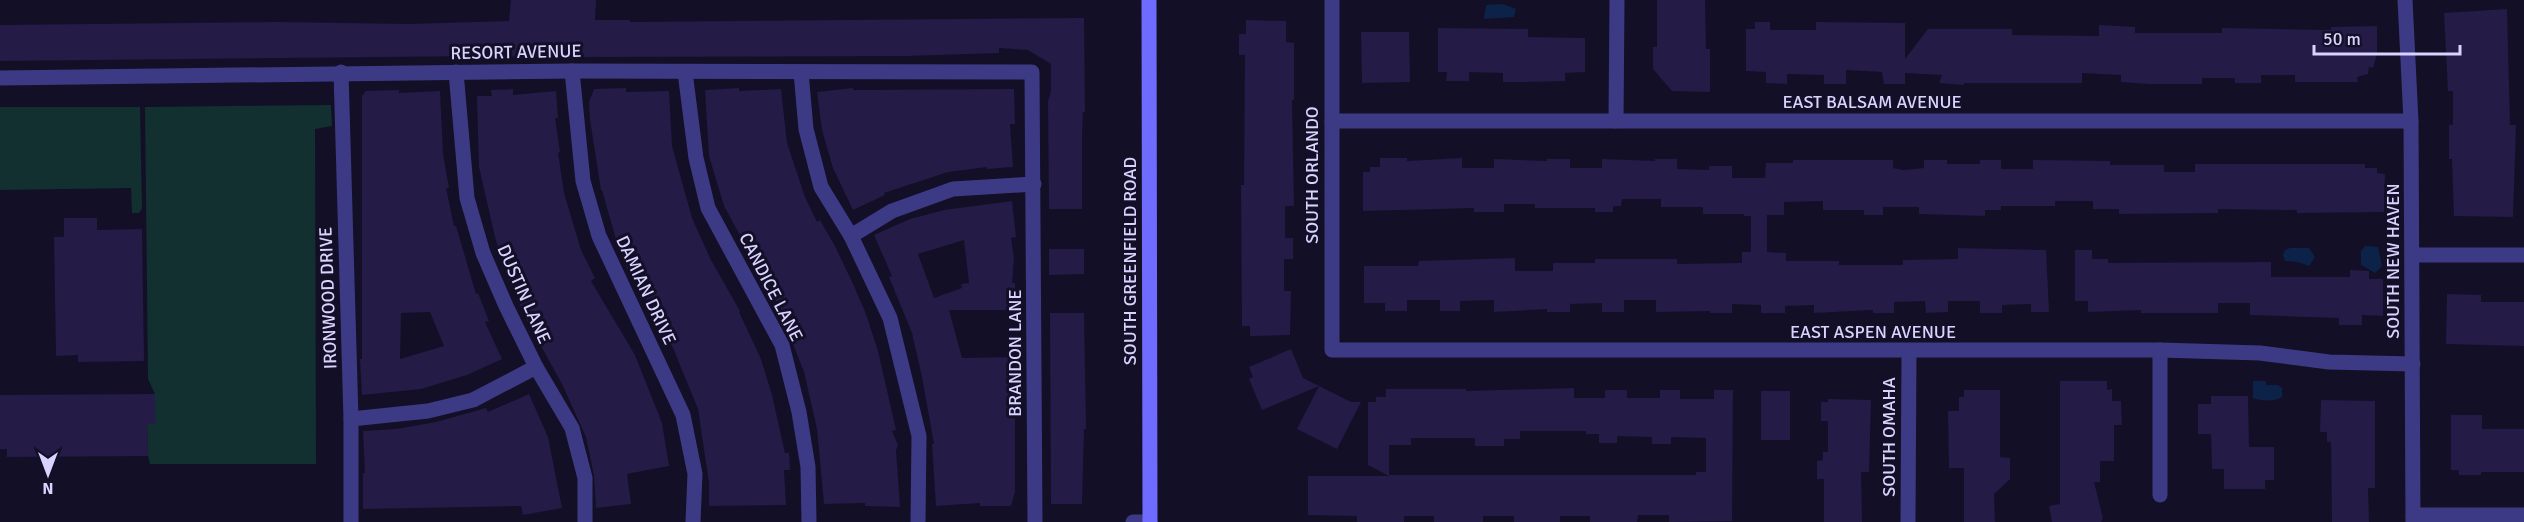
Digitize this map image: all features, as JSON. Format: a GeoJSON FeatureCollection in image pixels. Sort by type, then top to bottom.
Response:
{"type":"FeatureCollection","features":[{"type":"Feature","properties":{"kind":"main road","name":"SOUTH GREENFIELD ROAD"},"geometry":{"type":"LineString","coordinates":[[1149,0],[1150,522]]}},
{"type":"Feature","properties":{"kind":"street","name":"SOUTH ORLANDO"},"geometry":{"type":"LineString","coordinates":[[1332,0],[1332,350]]}},
{"type":"Feature","properties":{"kind":"street"},"geometry":{"type":"LineString","coordinates":[[1616,121],[1617,0]]}},
{"type":"Feature","properties":{"kind":"street","name":"SOUTH NEW HAVEN"},"geometry":{"type":"LineString","coordinates":[[2405,0],[2411,121],[2413,519]]}},
{"type":"Feature","properties":{"kind":"street","name":"RESORT AVENUE"},"geometry":{"type":"LineString","coordinates":[[0,78],[572,70],[1032,72]]}},
{"type":"Feature","properties":{"kind":"street","name":"DAMIAN DRIVE"},"geometry":{"type":"LineString","coordinates":[[572,70],[583,181],[599,236],[683,415],[695,474],[693,522]]}},
{"type":"Feature","properties":{"kind":"street","name":"IRONWOOD DRIVE"},"geometry":{"type":"LineString","coordinates":[[341,72],[351,419],[351,522]]}},
{"type":"Feature","properties":{"kind":"street","name":"DUSTIN LANE"},"geometry":{"type":"LineString","coordinates":[[456,72],[467,198],[483,253],[536,367],[572,428],[585,478],[585,522]]}},
{"type":"Feature","properties":{"kind":"street","name":"CANDICE LANE"},"geometry":{"type":"LineString","coordinates":[[685,72],[696,158],[708,208],[782,345],[799,412],[806,456],[809,522]]}},
{"type":"Feature","properties":{"kind":"street"},"geometry":{"type":"LineString","coordinates":[[801,72],[806,129],[821,187],[851,236],[891,318],[919,436],[918,522]]}},
{"type":"Feature","properties":{"kind":"street","name":"BRANDON LANE"},"geometry":{"type":"LineString","coordinates":[[1032,72],[1035,522]]}},
{"type":"Feature","properties":{"kind":"street","name":"EAST BALSAM AVENUE"},"geometry":{"type":"LineString","coordinates":[[1332,121],[2411,121]]}},
{"type":"Feature","properties":{"kind":"street"},"geometry":{"type":"LineString","coordinates":[[851,236],[892,211],[953,189],[1034,184]]}},
{"type":"Feature","properties":{"kind":"street"},"geometry":{"type":"LineString","coordinates":[[2413,255],[2524,255]]}},
{"type":"Feature","properties":{"kind":"street","name":"EAST ASPEN AVENUE"},"geometry":{"type":"LineString","coordinates":[[1332,350],[2160,350],[2260,353],[2330,362],[2413,364]]}},
{"type":"Feature","properties":{"kind":"street"},"geometry":{"type":"LineString","coordinates":[[2160,350],[2160,495]]}},
{"type":"Feature","properties":{"kind":"street","name":"SOUTH OMAHA"},"geometry":{"type":"LineString","coordinates":[[1908,522],[1909,351]]}},
{"type":"Feature","properties":{"kind":"street"},"geometry":{"type":"LineString","coordinates":[[351,419],[428,411],[473,399],[536,367]]}},
{"type":"Feature","properties":{"kind":"street"},"geometry":{"type":"LineString","coordinates":[[2413,519],[2524,514]]}},
{"type":"Feature","properties":{"kind":"street"},"geometry":{"type":"LineString","coordinates":[[1133,522],[1150,522]]}},
{"type":"Feature","properties":{"kind":"green space"},"geometry":{"type":"Polygon","coordinates":[[[331,105],[332,126],[315,129],[316,464],[150,464],[147,424],[155,424],[155,394],[148,379],[145,107],[331,105]]]}},
{"type":"Feature","properties":{"kind":"green space"},"geometry":{"type":"Polygon","coordinates":[[[0,107],[140,107],[142,209],[139,213],[132,213],[131,188],[0,190],[0,107]]]}},
{"type":"Feature","properties":{"kind":"water"},"geometry":{"type":"Polygon","coordinates":[[[1503,4],[1516,9],[1514,17],[1484,19],[1486,5],[1503,4]]]}},
{"type":"Feature","properties":{"kind":"water"},"geometry":{"type":"Polygon","coordinates":[[[2365,246],[2378,247],[2382,266],[2375,273],[2361,265],[2361,251],[2365,246]]]}},
{"type":"Feature","properties":{"kind":"water"},"geometry":{"type":"Polygon","coordinates":[[[2309,248],[2315,257],[2309,266],[2285,261],[2283,255],[2285,250],[2309,248]]]}},
{"type":"Feature","properties":{"kind":"water"},"geometry":{"type":"Polygon","coordinates":[[[2253,381],[2266,381],[2266,385],[2278,385],[2282,388],[2282,397],[2276,400],[2253,398],[2253,381]]]}},
{"type":"Feature","properties":{"kind":"building"},"geometry":{"type":"Polygon","coordinates":[[[511,0],[596,0],[595,20],[630,20],[630,22],[1084,18],[1085,112],[1083,112],[1082,136],[1082,209],[1049,209],[1048,101],[1051,91],[1051,64],[1028,50],[999,48],[999,53],[907,56],[579,57],[579,54],[540,55],[540,57],[0,61],[0,25],[278,22],[408,24],[509,21],[511,0]]]}},
{"type":"Feature","properties":{"kind":"building"},"geometry":{"type":"Polygon","coordinates":[[[1657,0],[1705,0],[1706,49],[1710,49],[1710,92],[1672,91],[1653,69],[1653,47],[1657,47],[1657,0]]]}},
{"type":"Feature","properties":{"kind":"building"},"geometry":{"type":"Polygon","coordinates":[[[2507,9],[2510,125],[2516,125],[2513,217],[2454,216],[2452,159],[2449,159],[2449,125],[2453,125],[2453,91],[2448,91],[2444,13],[2507,9]]]}},
{"type":"Feature","properties":{"kind":"building"},"geometry":{"type":"Polygon","coordinates":[[[1246,20],[1286,21],[1286,42],[1294,43],[1294,100],[1292,100],[1294,206],[1285,206],[1285,238],[1293,238],[1293,259],[1284,259],[1284,291],[1291,291],[1290,335],[1250,336],[1250,326],[1242,326],[1241,185],[1244,185],[1245,55],[1239,55],[1239,34],[1246,34],[1246,20]]]}},
{"type":"Feature","properties":{"kind":"building"},"geometry":{"type":"Polygon","coordinates":[[[1755,22],[1770,22],[1770,30],[1816,30],[1816,22],[1905,23],[1905,59],[1928,29],[2012,29],[2012,35],[2099,36],[2099,25],[2135,27],[2135,33],[2222,33],[2222,28],[2331,30],[2331,27],[2377,26],[2377,54],[2373,68],[2369,67],[2368,74],[2357,77],[2358,82],[2295,82],[2295,75],[2261,75],[2261,83],[2235,83],[2235,78],[2202,78],[2202,84],[2148,84],[2121,82],[2121,75],[2082,73],[2082,83],[1964,83],[1964,85],[1939,83],[1942,75],[1905,73],[1905,84],[1884,84],[1882,72],[1846,70],[1846,84],[1824,84],[1824,75],[1787,74],[1787,84],[1766,83],[1766,72],[1746,71],[1746,29],[1755,29],[1755,22]]]}},
{"type":"Feature","properties":{"kind":"building"},"geometry":{"type":"Polygon","coordinates":[[[1438,28],[1528,29],[1528,37],[1585,38],[1585,72],[1565,73],[1565,81],[1503,82],[1503,73],[1469,72],[1469,81],[1446,81],[1447,72],[1438,72],[1438,28]]]}},
{"type":"Feature","properties":{"kind":"building"},"geometry":{"type":"Polygon","coordinates":[[[1361,32],[1409,32],[1410,82],[1362,83],[1361,32]]]}},
{"type":"Feature","properties":{"kind":"building"},"geometry":{"type":"Polygon","coordinates":[[[626,88],[626,92],[669,91],[672,146],[692,218],[711,260],[740,311],[761,359],[785,453],[789,453],[790,470],[784,470],[786,505],[709,506],[709,483],[698,409],[673,348],[634,277],[631,278],[617,243],[601,190],[589,102],[594,89],[626,88]]]}},
{"type":"Feature","properties":{"kind":"building"},"geometry":{"type":"Polygon","coordinates":[[[739,88],[739,91],[781,89],[787,143],[805,197],[817,222],[820,220],[835,246],[866,314],[878,351],[896,430],[892,431],[898,445],[896,450],[900,507],[865,506],[865,503],[824,504],[817,429],[804,372],[776,301],[724,206],[709,156],[705,90],[739,88]]]}},
{"type":"Feature","properties":{"kind":"building"},"geometry":{"type":"Polygon","coordinates":[[[853,88],[853,90],[1014,89],[1015,124],[1010,124],[1013,167],[987,169],[987,167],[948,172],[884,193],[885,195],[853,210],[833,168],[822,130],[817,92],[853,88]]]}},
{"type":"Feature","properties":{"kind":"building"},"geometry":{"type":"Polygon","coordinates":[[[513,89],[513,95],[556,91],[558,118],[555,118],[564,193],[581,250],[595,278],[591,281],[635,355],[662,423],[669,466],[627,474],[631,504],[596,508],[594,476],[586,437],[562,384],[526,319],[505,270],[495,237],[479,167],[477,96],[492,96],[491,90],[513,89]]]}},
{"type":"Feature","properties":{"kind":"building"},"geometry":{"type":"Polygon","coordinates":[[[399,90],[399,93],[440,91],[443,154],[449,188],[446,188],[454,226],[456,226],[476,294],[478,293],[489,321],[485,322],[502,359],[467,375],[421,389],[362,395],[360,359],[362,359],[362,96],[366,91],[399,90]],[[430,312],[401,313],[400,359],[444,346],[430,312]]]}},
{"type":"Feature","properties":{"kind":"building"},"geometry":{"type":"Polygon","coordinates":[[[1380,158],[1407,158],[1407,161],[1462,158],[1462,168],[1494,168],[1494,159],[1547,161],[1547,159],[1570,159],[1570,168],[1602,168],[1602,159],[1655,161],[1655,159],[1677,159],[1677,169],[1709,170],[1709,166],[1732,166],[1732,178],[1765,178],[1766,163],[1793,163],[1793,160],[1893,160],[1893,168],[1904,170],[1924,168],[1924,160],[1947,160],[1947,164],[1980,164],[1980,160],[2001,160],[2001,169],[2033,169],[2033,160],[2110,161],[2110,165],[2164,165],[2164,172],[2195,172],[2195,164],[2365,164],[2365,168],[2377,168],[2377,173],[2385,174],[2384,212],[2297,213],[2297,210],[2218,209],[2218,213],[2119,214],[2119,209],[2093,209],[2093,201],[2055,201],[2055,206],[2001,206],[2001,210],[1985,210],[1985,216],[1919,214],[1919,207],[1883,207],[1883,215],[1864,215],[1864,210],[1823,210],[1823,201],[1784,202],[1784,215],[1767,215],[1767,252],[1786,253],[1786,261],[1839,261],[1839,265],[1903,265],[1903,260],[1958,259],[1958,248],[2046,250],[2049,312],[2031,312],[2031,304],[2002,305],[2002,313],[1980,313],[1980,301],[1948,301],[1948,312],[1926,313],[1925,301],[1894,302],[1894,313],[1873,313],[1873,310],[1814,313],[1814,305],[1785,306],[1785,313],[1761,313],[1761,305],[1732,304],[1732,313],[1656,312],[1656,300],[1624,300],[1624,312],[1602,312],[1602,303],[1570,304],[1570,312],[1547,312],[1547,309],[1494,312],[1494,300],[1460,301],[1460,311],[1440,311],[1440,300],[1407,300],[1407,311],[1385,311],[1385,303],[1364,303],[1364,266],[1418,266],[1419,261],[1515,258],[1515,271],[1553,271],[1553,263],[1595,263],[1595,259],[1677,259],[1677,264],[1742,263],[1742,252],[1751,252],[1751,216],[1703,214],[1703,207],[1661,207],[1661,199],[1622,199],[1621,206],[1613,206],[1613,212],[1595,212],[1595,208],[1535,208],[1535,204],[1504,204],[1504,212],[1474,212],[1474,208],[1363,211],[1363,172],[1370,172],[1370,167],[1380,167],[1380,158]]]}},
{"type":"Feature","properties":{"kind":"building"},"geometry":{"type":"Polygon","coordinates":[[[1012,201],[1016,237],[1011,238],[1014,258],[1012,283],[1015,283],[1015,310],[949,310],[962,358],[1015,357],[1015,492],[1011,506],[980,506],[980,503],[936,506],[932,444],[934,444],[912,333],[889,277],[892,276],[874,235],[910,219],[944,210],[1012,201]],[[964,240],[918,254],[934,298],[962,288],[961,284],[969,283],[964,240]]]}},
{"type":"Feature","properties":{"kind":"building"},"geometry":{"type":"Polygon","coordinates":[[[64,218],[97,218],[97,230],[142,229],[144,361],[78,362],[78,355],[56,356],[54,237],[64,237],[64,218]]]}},
{"type":"Feature","properties":{"kind":"building"},"geometry":{"type":"Polygon","coordinates":[[[1049,249],[1084,249],[1084,274],[1049,275],[1049,249]]]}},
{"type":"Feature","properties":{"kind":"building"},"geometry":{"type":"Polygon","coordinates":[[[2075,250],[2092,250],[2092,259],[2108,259],[2108,263],[2271,262],[2271,277],[2350,277],[2350,270],[2369,271],[2369,279],[2383,279],[2383,316],[2362,315],[2362,325],[2339,325],[2339,318],[2250,315],[2250,303],[2218,303],[2218,313],[2141,313],[2141,310],[2088,312],[2088,301],[2075,301],[2075,250]]]}},
{"type":"Feature","properties":{"kind":"building"},"geometry":{"type":"Polygon","coordinates":[[[2447,294],[2481,295],[2481,302],[2524,302],[2524,346],[2446,344],[2447,294]]]}},
{"type":"Feature","properties":{"kind":"building"},"geometry":{"type":"Polygon","coordinates":[[[1050,313],[1084,313],[1086,429],[1084,429],[1082,504],[1051,504],[1050,313]]]}},
{"type":"Feature","properties":{"kind":"building"},"geometry":{"type":"Polygon","coordinates":[[[1291,349],[1303,378],[1319,386],[1262,410],[1249,379],[1253,377],[1249,367],[1291,349]]]}},
{"type":"Feature","properties":{"kind":"building"},"geometry":{"type":"Polygon","coordinates":[[[2060,381],[2107,381],[2107,390],[2112,389],[2112,401],[2121,401],[2122,425],[2114,425],[2114,461],[2100,461],[2100,482],[2094,482],[2103,518],[2101,522],[2052,522],[2049,506],[2060,504],[2060,381]]]}},
{"type":"Feature","properties":{"kind":"building"},"geometry":{"type":"Polygon","coordinates":[[[1319,386],[1351,402],[1361,402],[1337,449],[1297,429],[1319,386]]]}},
{"type":"Feature","properties":{"kind":"building"},"geometry":{"type":"Polygon","coordinates":[[[1574,388],[1574,398],[1605,398],[1605,390],[1627,390],[1627,398],[1660,398],[1660,390],[1680,390],[1680,399],[1714,399],[1714,390],[1733,390],[1732,521],[1669,522],[1669,515],[1638,515],[1637,522],[1590,522],[1590,516],[1560,516],[1560,522],[1514,522],[1514,516],[1483,516],[1483,522],[1434,522],[1434,516],[1404,516],[1404,522],[1357,522],[1357,516],[1308,515],[1308,476],[1389,476],[1368,465],[1368,402],[1376,402],[1376,397],[1386,397],[1386,389],[1466,389],[1466,391],[1574,388]],[[1520,431],[1520,439],[1504,439],[1504,446],[1475,446],[1475,438],[1411,438],[1411,445],[1389,445],[1389,475],[1696,475],[1696,472],[1706,472],[1706,438],[1671,437],[1671,444],[1652,444],[1652,437],[1617,436],[1617,443],[1599,443],[1599,434],[1586,434],[1586,431],[1520,431]]]}},
{"type":"Feature","properties":{"kind":"building"},"geometry":{"type":"Polygon","coordinates":[[[1964,390],[2000,390],[2000,457],[2010,458],[2010,479],[1994,494],[1995,522],[1964,522],[1964,468],[1949,468],[1948,411],[1959,411],[1959,397],[1964,397],[1964,390]]]}},
{"type":"Feature","properties":{"kind":"building"},"geometry":{"type":"Polygon","coordinates":[[[1761,391],[1790,391],[1790,440],[1761,440],[1761,391]]]}},
{"type":"Feature","properties":{"kind":"building"},"geometry":{"type":"Polygon","coordinates":[[[155,394],[155,424],[147,424],[148,456],[7,457],[7,449],[0,449],[0,395],[155,394]]]}},
{"type":"Feature","properties":{"kind":"building"},"geometry":{"type":"Polygon","coordinates":[[[529,394],[548,437],[562,508],[523,515],[521,506],[363,509],[363,473],[365,473],[363,431],[396,429],[436,422],[486,408],[488,412],[529,394]]]}},
{"type":"Feature","properties":{"kind":"building"},"geometry":{"type":"Polygon","coordinates":[[[2211,396],[2248,396],[2249,447],[2274,447],[2274,480],[2265,480],[2265,489],[2224,489],[2224,469],[2212,469],[2211,434],[2198,434],[2198,404],[2211,404],[2211,396]]]}},
{"type":"Feature","properties":{"kind":"building"},"geometry":{"type":"Polygon","coordinates":[[[1828,399],[1871,400],[1869,472],[1861,472],[1862,522],[1824,522],[1824,479],[1817,479],[1817,461],[1823,460],[1823,452],[1828,452],[1828,421],[1821,421],[1821,402],[1828,402],[1828,399]]]}},
{"type":"Feature","properties":{"kind":"building"},"geometry":{"type":"Polygon","coordinates":[[[2321,400],[2375,401],[2375,488],[2368,488],[2369,522],[2332,522],[2331,442],[2327,442],[2327,432],[2320,432],[2321,400]]]}},
{"type":"Feature","properties":{"kind":"building"},"geometry":{"type":"Polygon","coordinates":[[[2451,415],[2482,415],[2482,429],[2524,429],[2524,472],[2481,472],[2481,475],[2459,475],[2459,470],[2451,470],[2451,415]]]}}]}
